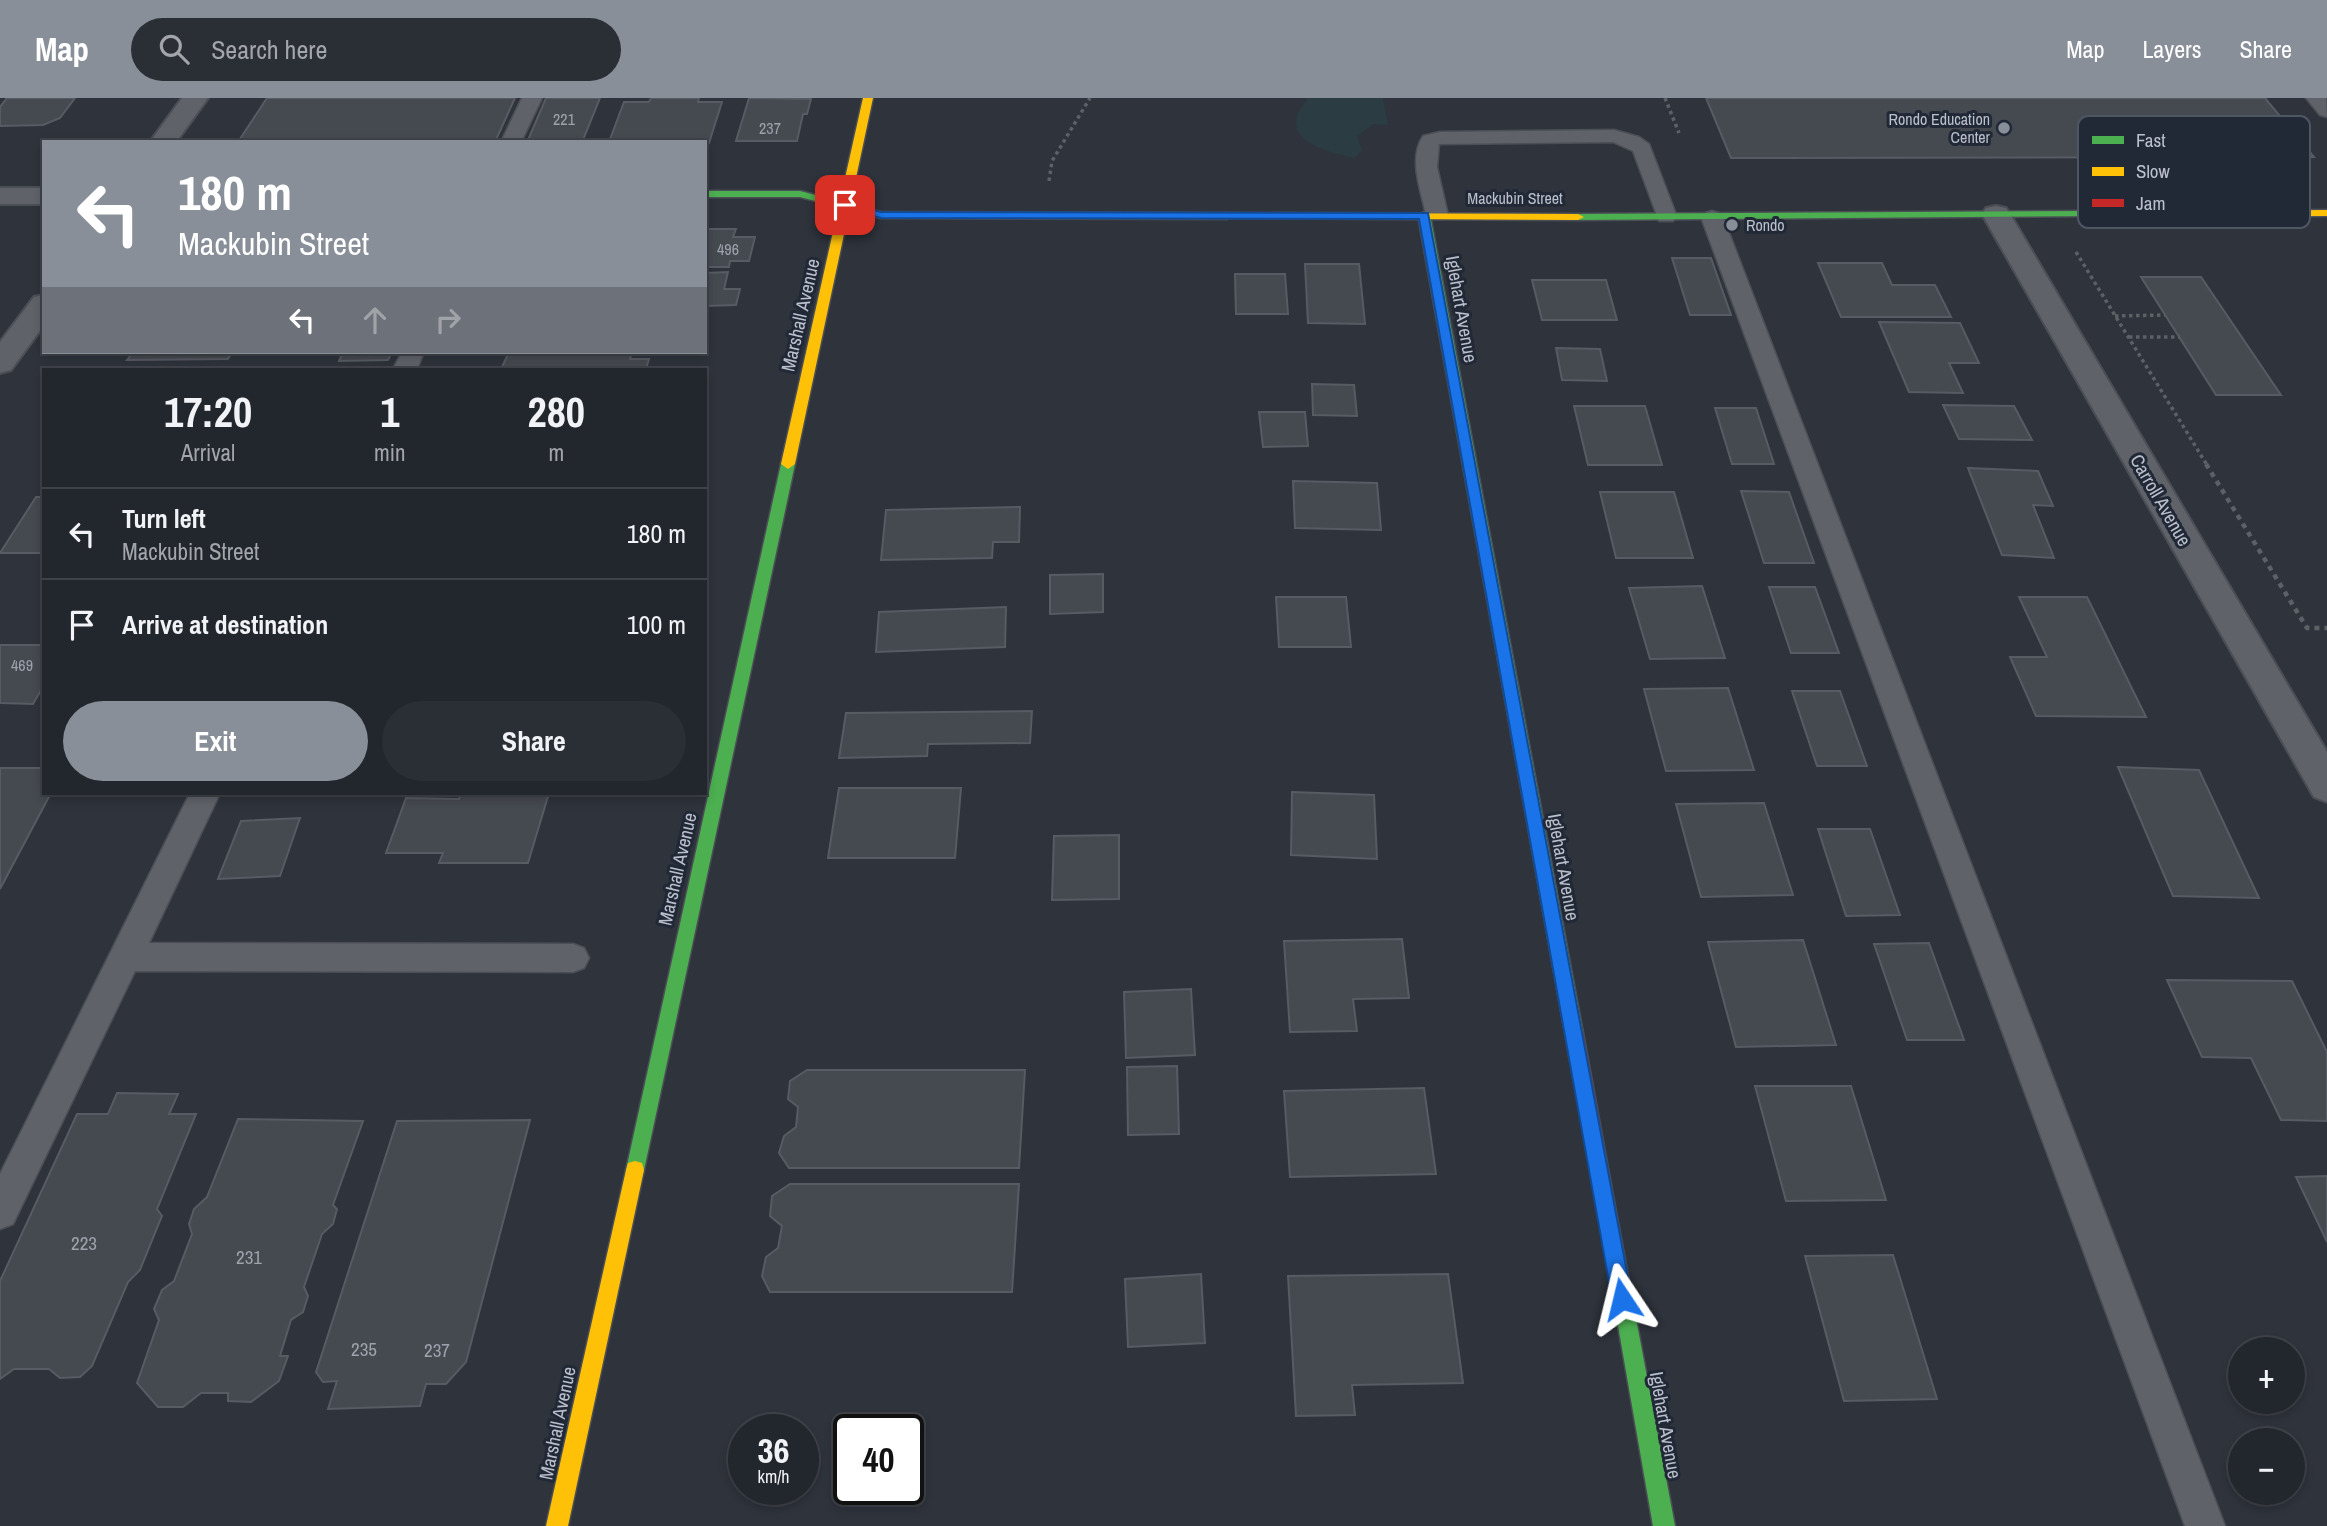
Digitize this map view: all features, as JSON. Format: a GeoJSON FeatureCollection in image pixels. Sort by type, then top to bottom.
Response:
{"type":"FeatureCollection","features":[{"type":"Feature","properties":{"kind":"street"},"geometry":{"type":"LineString","coordinates":[[164,140],[195,98]]}},
{"type":"Feature","properties":{"kind":"street","name":"Marshall Avenue"},"geometry":{"type":"LineString","coordinates":[[556,1526],[868,98]]}},
{"type":"Feature","properties":{"kind":"street","name":"Mackubin Street"},"geometry":{"type":"LineString","coordinates":[[707,194],[800,194],[881,215],[1666,217],[2078,214]]}},
{"type":"Feature","properties":{"kind":"street"},"geometry":{"type":"LineString","coordinates":[[0,196],[42,196]]}},
{"type":"Feature","properties":{"kind":"street","name":"Carroll Avenue"},"geometry":{"type":"LineString","coordinates":[[1996,214],[2327,786]]}},
{"type":"Feature","properties":{"kind":"street","name":"Iglehart Avenue"},"geometry":{"type":"LineString","coordinates":[[1430,215],[1664,1526]]}},
{"type":"Feature","properties":{"kind":"street"},"geometry":{"type":"LineString","coordinates":[[0,363],[42,307]]}},
{"type":"Feature","properties":{"kind":"lane"},"geometry":{"type":"LineString","coordinates":[[512,140],[532,98]]}},
{"type":"Feature","properties":{"kind":"lane"},"geometry":{"type":"LineString","coordinates":[[2316,98],[2327,111]]}},
{"type":"Feature","properties":{"kind":"lane"},"geometry":{"type":"LineString","coordinates":[[1430,215],[1426,150],[1430,140],[1614,136],[1632,141],[1642,148],[1666,217]]}},
{"type":"Feature","properties":{"kind":"lane"},"geometry":{"type":"LineString","coordinates":[[1712,216],[2205,1526]]}},
{"type":"Feature","properties":{"kind":"lane"},"geometry":{"type":"LineString","coordinates":[[0,1211],[204,795]]}},
{"type":"Feature","properties":{"kind":"lane"},"geometry":{"type":"LineString","coordinates":[[126,957],[573,958]]}},
{"type":"Feature","properties":{"kind":"path"},"geometry":{"type":"LineString","coordinates":[[1049,182],[1052,161],[1090,98]]}},
{"type":"Feature","properties":{"kind":"path"},"geometry":{"type":"LineString","coordinates":[[2087,247],[2073,247],[2306,628],[2327,628]]}},
{"type":"Feature","properties":{"kind":"path"},"geometry":{"type":"LineString","coordinates":[[2115,316],[2165,315]]}},
{"type":"Feature","properties":{"kind":"path"},"geometry":{"type":"LineString","coordinates":[[2128,337],[2180,337]]}},
{"type":"Feature","properties":{"kind":"shaded area"},"geometry":{"type":"Polygon","coordinates":[[[1308,98],[1383,98],[1388,125],[1374,124],[1357,136],[1362,150],[1354,158],[1326,150],[1307,141],[1300,135],[1297,127],[1298,115],[1308,98]]]}},
{"type":"Feature","properties":{"kind":"building"},"geometry":{"type":"Polygon","coordinates":[[[7,98],[75,98],[60,118],[43,125],[0,126],[0,107],[7,98]]]}},
{"type":"Feature","properties":{"kind":"building"},"geometry":{"type":"Polygon","coordinates":[[[267,98],[515,98],[496,140],[239,140],[267,98]]]}},
{"type":"Feature","properties":{"kind":"building"},"geometry":{"type":"Polygon","coordinates":[[[546,98],[600,98],[583,140],[528,140],[546,98]]]}},
{"type":"Feature","properties":{"kind":"building"},"geometry":{"type":"Polygon","coordinates":[[[651,98],[699,98],[698,102],[722,102],[709,143],[707,140],[610,140],[624,102],[649,102],[651,98]]]}},
{"type":"Feature","properties":{"kind":"building"},"geometry":{"type":"Polygon","coordinates":[[[749,98],[811,99],[807,114],[803,114],[797,141],[736,141],[749,98]]]}},
{"type":"Feature","properties":{"kind":"building","name":"Rondo Education Center"},"geometry":{"type":"Polygon","coordinates":[[[1706,98],[2265,98],[2280,116],[2078,116],[2078,157],[1731,158],[1706,98]]]}},
{"type":"Feature","properties":{"kind":"building"},"geometry":{"type":"Polygon","coordinates":[[[707,229],[736,229],[733,237],[755,237],[749,261],[730,261],[729,267],[707,267],[707,229]]]}},
{"type":"Feature","properties":{"kind":"building"},"geometry":{"type":"Polygon","coordinates":[[[1672,258],[1711,258],[1731,315],[1690,315],[1672,258]]]}},
{"type":"Feature","properties":{"kind":"building"},"geometry":{"type":"Polygon","coordinates":[[[1818,263],[1882,263],[1892,285],[1935,285],[1951,317],[1841,317],[1818,263]]]}},
{"type":"Feature","properties":{"kind":"building"},"geometry":{"type":"Polygon","coordinates":[[[1305,264],[1359,264],[1365,324],[1308,323],[1305,264]]]}},
{"type":"Feature","properties":{"kind":"building"},"geometry":{"type":"Polygon","coordinates":[[[728,272],[724,289],[740,289],[736,305],[707,306],[707,273],[728,272]]]}},
{"type":"Feature","properties":{"kind":"building"},"geometry":{"type":"Polygon","coordinates":[[[1235,274],[1285,274],[1288,314],[1236,314],[1235,274]]]}},
{"type":"Feature","properties":{"kind":"building"},"geometry":{"type":"Polygon","coordinates":[[[2141,277],[2201,277],[2281,395],[2216,395],[2141,277]]]}},
{"type":"Feature","properties":{"kind":"building"},"geometry":{"type":"Polygon","coordinates":[[[1532,280],[1606,280],[1617,320],[1542,320],[1532,280]]]}},
{"type":"Feature","properties":{"kind":"building"},"geometry":{"type":"Polygon","coordinates":[[[1879,322],[1960,323],[1979,363],[1949,363],[1963,393],[1909,392],[1879,322]]]}},
{"type":"Feature","properties":{"kind":"building"},"geometry":{"type":"Polygon","coordinates":[[[1556,348],[1600,349],[1607,381],[1562,380],[1556,348]]]}},
{"type":"Feature","properties":{"kind":"building"},"geometry":{"type":"Polygon","coordinates":[[[231,354],[228,359],[127,360],[131,355],[112,355],[231,354]]]}},
{"type":"Feature","properties":{"kind":"building"},"geometry":{"type":"Polygon","coordinates":[[[342,354],[391,354],[388,360],[339,361],[342,354]]]}},
{"type":"Feature","properties":{"kind":"building"},"geometry":{"type":"Polygon","coordinates":[[[508,354],[631,354],[630,359],[649,359],[646,368],[501,368],[508,354]]]}},
{"type":"Feature","properties":{"kind":"building"},"geometry":{"type":"Polygon","coordinates":[[[1312,384],[1354,385],[1357,416],[1313,415],[1312,384]]]}},
{"type":"Feature","properties":{"kind":"building"},"geometry":{"type":"Polygon","coordinates":[[[1943,405],[2014,406],[2032,440],[1959,439],[1943,405]]]}},
{"type":"Feature","properties":{"kind":"building"},"geometry":{"type":"Polygon","coordinates":[[[1574,406],[1645,406],[1662,465],[1588,465],[1574,406]]]}},
{"type":"Feature","properties":{"kind":"building"},"geometry":{"type":"Polygon","coordinates":[[[1715,408],[1756,408],[1774,464],[1732,464],[1715,408]]]}},
{"type":"Feature","properties":{"kind":"building"},"geometry":{"type":"Polygon","coordinates":[[[1259,412],[1305,412],[1308,446],[1263,447],[1259,412]]]}},
{"type":"Feature","properties":{"kind":"building"},"geometry":{"type":"Polygon","coordinates":[[[1968,468],[2038,471],[2053,506],[2033,505],[2054,558],[2002,555],[1968,468]]]}},
{"type":"Feature","properties":{"kind":"building"},"geometry":{"type":"Polygon","coordinates":[[[1293,481],[1377,483],[1381,530],[1295,528],[1293,481]]]}},
{"type":"Feature","properties":{"kind":"building"},"geometry":{"type":"Polygon","coordinates":[[[1741,491],[1789,492],[1814,563],[1764,563],[1741,491]]]}},
{"type":"Feature","properties":{"kind":"building"},"geometry":{"type":"Polygon","coordinates":[[[1600,492],[1674,492],[1693,558],[1616,558],[1600,492]]]}},
{"type":"Feature","properties":{"kind":"building"},"geometry":{"type":"Polygon","coordinates":[[[36,497],[42,497],[42,553],[0,553],[36,497]]]}},
{"type":"Feature","properties":{"kind":"building"},"geometry":{"type":"Polygon","coordinates":[[[1020,507],[1019,542],[993,542],[992,558],[881,560],[886,510],[1020,507]]]}},
{"type":"Feature","properties":{"kind":"building"},"geometry":{"type":"Polygon","coordinates":[[[1103,574],[1103,612],[1050,614],[1050,575],[1103,574]]]}},
{"type":"Feature","properties":{"kind":"building"},"geometry":{"type":"Polygon","coordinates":[[[1702,586],[1725,658],[1650,659],[1629,588],[1702,586]]]}},
{"type":"Feature","properties":{"kind":"building"},"geometry":{"type":"Polygon","coordinates":[[[1769,587],[1815,587],[1839,653],[1791,653],[1769,587]]]}},
{"type":"Feature","properties":{"kind":"building"},"geometry":{"type":"Polygon","coordinates":[[[1276,597],[1346,597],[1351,647],[1279,647],[1276,597]]]}},
{"type":"Feature","properties":{"kind":"building"},"geometry":{"type":"Polygon","coordinates":[[[2019,597],[2087,597],[2146,717],[2036,716],[2010,657],[2047,657],[2019,597]]]}},
{"type":"Feature","properties":{"kind":"building"},"geometry":{"type":"Polygon","coordinates":[[[1006,607],[1005,647],[876,652],[879,612],[1006,607]]]}},
{"type":"Feature","properties":{"kind":"building"},"geometry":{"type":"Polygon","coordinates":[[[0,645],[42,645],[42,688],[33,704],[0,703],[0,645]]]}},
{"type":"Feature","properties":{"kind":"building"},"geometry":{"type":"Polygon","coordinates":[[[1728,688],[1754,770],[1666,771],[1644,689],[1728,688]]]}},
{"type":"Feature","properties":{"kind":"building"},"geometry":{"type":"Polygon","coordinates":[[[1792,691],[1840,691],[1867,766],[1817,766],[1792,691]]]}},
{"type":"Feature","properties":{"kind":"building"},"geometry":{"type":"Polygon","coordinates":[[[1032,711],[1030,743],[928,744],[927,756],[839,758],[846,713],[1032,711]]]}},
{"type":"Feature","properties":{"kind":"building"},"geometry":{"type":"Polygon","coordinates":[[[2118,767],[2199,770],[2259,898],[2173,896],[2118,767]]]}},
{"type":"Feature","properties":{"kind":"building"},"geometry":{"type":"Polygon","coordinates":[[[0,768],[42,768],[42,795],[50,795],[0,889],[0,768]]]}},
{"type":"Feature","properties":{"kind":"building"},"geometry":{"type":"Polygon","coordinates":[[[839,788],[961,788],[955,858],[828,858],[839,788]]]}},
{"type":"Feature","properties":{"kind":"building"},"geometry":{"type":"Polygon","coordinates":[[[1292,792],[1374,795],[1377,859],[1291,855],[1292,792]]]}},
{"type":"Feature","properties":{"kind":"building"},"geometry":{"type":"Polygon","coordinates":[[[460,795],[548,795],[528,863],[439,863],[443,853],[386,853],[406,798],[459,799],[460,795]]]}},
{"type":"Feature","properties":{"kind":"building"},"geometry":{"type":"Polygon","coordinates":[[[1764,803],[1793,895],[1701,897],[1676,804],[1764,803]]]}},
{"type":"Feature","properties":{"kind":"building"},"geometry":{"type":"Polygon","coordinates":[[[300,818],[280,876],[218,879],[241,821],[300,818]]]}},
{"type":"Feature","properties":{"kind":"building"},"geometry":{"type":"Polygon","coordinates":[[[1818,829],[1870,829],[1900,915],[1846,916],[1818,829]]]}},
{"type":"Feature","properties":{"kind":"building"},"geometry":{"type":"Polygon","coordinates":[[[1119,835],[1119,899],[1052,900],[1054,836],[1119,835]]]}},
{"type":"Feature","properties":{"kind":"building"},"geometry":{"type":"Polygon","coordinates":[[[1402,939],[1409,998],[1353,999],[1357,1031],[1290,1032],[1284,941],[1402,939]]]}},
{"type":"Feature","properties":{"kind":"building"},"geometry":{"type":"Polygon","coordinates":[[[1803,940],[1836,1045],[1736,1047],[1708,942],[1803,940]]]}},
{"type":"Feature","properties":{"kind":"building"},"geometry":{"type":"Polygon","coordinates":[[[1929,943],[1964,1040],[1907,1040],[1874,944],[1929,943]]]}},
{"type":"Feature","properties":{"kind":"building"},"geometry":{"type":"Polygon","coordinates":[[[2167,980],[2292,981],[2327,1052],[2327,1121],[2281,1120],[2251,1058],[2202,1057],[2167,980]]]}},
{"type":"Feature","properties":{"kind":"building"},"geometry":{"type":"Polygon","coordinates":[[[1191,989],[1195,1055],[1126,1058],[1124,992],[1191,989]]]}},
{"type":"Feature","properties":{"kind":"building"},"geometry":{"type":"Polygon","coordinates":[[[1177,1066],[1179,1134],[1128,1135],[1127,1067],[1177,1066]]]}},
{"type":"Feature","properties":{"kind":"building"},"geometry":{"type":"Polygon","coordinates":[[[807,1070],[1025,1070],[1019,1168],[789,1168],[779,1153],[784,1136],[796,1127],[798,1107],[788,1099],[790,1081],[807,1070]]]}},
{"type":"Feature","properties":{"kind":"building"},"geometry":{"type":"Polygon","coordinates":[[[1755,1086],[1851,1086],[1886,1200],[1786,1201],[1755,1086]]]}},
{"type":"Feature","properties":{"kind":"building"},"geometry":{"type":"Polygon","coordinates":[[[1424,1088],[1436,1174],[1290,1177],[1284,1091],[1424,1088]]]}},
{"type":"Feature","properties":{"kind":"building"},"geometry":{"type":"Polygon","coordinates":[[[117,1093],[178,1094],[169,1114],[196,1114],[157,1209],[162,1216],[140,1270],[128,1282],[92,1366],[80,1377],[60,1378],[49,1369],[14,1369],[0,1379],[0,1281],[77,1114],[108,1114],[117,1093]]]}},
{"type":"Feature","properties":{"kind":"building"},"geometry":{"type":"Polygon","coordinates":[[[238,1119],[363,1121],[333,1205],[337,1209],[333,1224],[322,1234],[304,1287],[308,1296],[303,1312],[291,1320],[280,1356],[288,1356],[279,1381],[251,1402],[228,1401],[228,1393],[201,1393],[183,1407],[158,1407],[137,1383],[159,1320],[154,1309],[162,1290],[174,1281],[192,1234],[189,1224],[194,1209],[207,1197],[238,1119]]]}},
{"type":"Feature","properties":{"kind":"building"},"geometry":{"type":"Polygon","coordinates":[[[530,1120],[466,1362],[446,1384],[426,1384],[420,1406],[328,1409],[337,1381],[323,1382],[316,1372],[397,1121],[530,1120]]]}},
{"type":"Feature","properties":{"kind":"building"},"geometry":{"type":"Polygon","coordinates":[[[2327,1176],[2327,1242],[2296,1177],[2327,1176]]]}},
{"type":"Feature","properties":{"kind":"building"},"geometry":{"type":"Polygon","coordinates":[[[790,1184],[1019,1184],[1012,1292],[770,1292],[762,1276],[766,1257],[778,1248],[782,1226],[770,1216],[772,1196],[790,1184]]]}},
{"type":"Feature","properties":{"kind":"building"},"geometry":{"type":"Polygon","coordinates":[[[1893,1255],[1937,1399],[1844,1401],[1805,1256],[1893,1255]]]}},
{"type":"Feature","properties":{"kind":"building"},"geometry":{"type":"Polygon","coordinates":[[[1201,1274],[1205,1343],[1128,1347],[1125,1279],[1201,1274]]]}},
{"type":"Feature","properties":{"kind":"building"},"geometry":{"type":"Polygon","coordinates":[[[1448,1274],[1463,1383],[1352,1385],[1355,1415],[1296,1416],[1288,1276],[1448,1274]]]}},
{"type":"Feature","properties":{"kind":"traffic: fast"},"geometry":{"type":"LineString","coordinates":[[707,194],[800,194],[881,215],[1227,216]]}},
{"type":"Feature","properties":{"kind":"traffic: fast"},"geometry":{"type":"LineString","coordinates":[[1578,217],[2078,214]]}},
{"type":"Feature","properties":{"kind":"traffic: fast"},"geometry":{"type":"LineString","coordinates":[[1424,215],[1574,1033]]}},
{"type":"Feature","properties":{"kind":"traffic: fast"},"geometry":{"type":"LineString","coordinates":[[635,1170],[788,464]]}},
{"type":"Feature","properties":{"kind":"traffic: fast"},"geometry":{"type":"LineString","coordinates":[[1610,1228],[1664,1526]]}},
{"type":"Feature","properties":{"kind":"traffic: slow"},"geometry":{"type":"LineString","coordinates":[[788,464],[868,98]]}},
{"type":"Feature","properties":{"kind":"traffic: slow"},"geometry":{"type":"LineString","coordinates":[[2310,213],[2327,213]]}},
{"type":"Feature","properties":{"kind":"traffic: slow"},"geometry":{"type":"LineString","coordinates":[[1227,216],[1578,217]]}},
{"type":"Feature","properties":{"kind":"traffic: slow"},"geometry":{"type":"LineString","coordinates":[[557,1526],[635,1170]]}},
{"type":"Feature","properties":{"kind":"traffic: jam"},"geometry":{"type":"LineString","coordinates":[[1574,1033],[1610,1228]]}},
{"type":"Feature","properties":{"kind":"place","name":"Rondo Education Center"},"geometry":{"type":"Point","coordinates":[2004,128]}},
{"type":"Feature","properties":{"kind":"place","name":"Rondo"},"geometry":{"type":"Point","coordinates":[1732,225]}},
{"type":"Feature","properties":{"kind":"route"},"geometry":{"type":"LineString","coordinates":[[845,205],[881,215],[1424,215],[1622,1299]]}}]}
